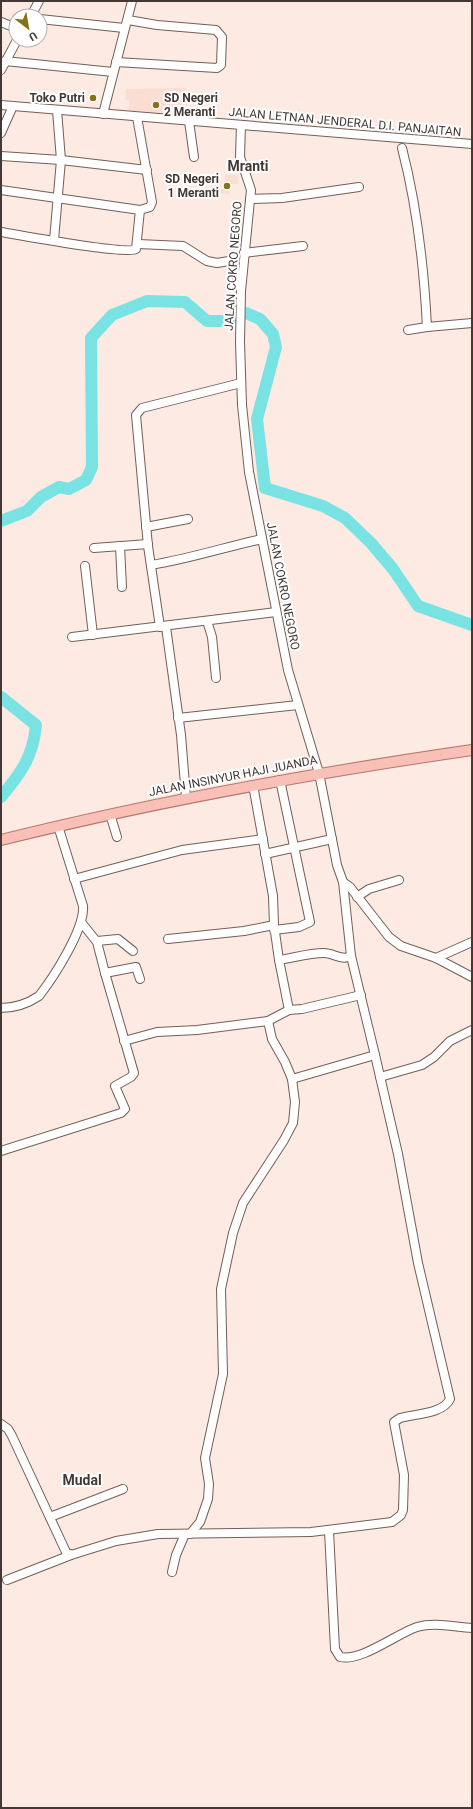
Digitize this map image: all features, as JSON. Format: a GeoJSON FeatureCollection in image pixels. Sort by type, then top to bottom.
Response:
{"type":"FeatureCollection","features":[{"type":"Feature","properties":{"kind":"main road","name":"JALAN INSINYUR HAJI JUANDA"},"geometry":{"type":"LineString","coordinates":[[1,840],[186,797],[319,773],[472,750]]}},
{"type":"Feature","properties":{"kind":"street"},"geometry":{"type":"LineString","coordinates":[[104,114],[113,72],[132,1]]}},
{"type":"Feature","properties":{"kind":"street"},"geometry":{"type":"LineString","coordinates":[[48,19],[157,25],[216,30],[222,37],[221,65],[218,68],[116,62]]}},
{"type":"Feature","properties":{"kind":"street"},"geometry":{"type":"LineString","coordinates":[[1,70],[12,48]]}},
{"type":"Feature","properties":{"kind":"street"},"geometry":{"type":"LineString","coordinates":[[5,61],[113,72]]}},
{"type":"Feature","properties":{"kind":"street","name":"JALAN LETNAN JENDERAL D.I. PANJAITAN"},"geometry":{"type":"LineString","coordinates":[[1,105],[472,144]]}},
{"type":"Feature","properties":{"kind":"street"},"geometry":{"type":"LineString","coordinates":[[1,133],[13,106]]}},
{"type":"Feature","properties":{"kind":"street"},"geometry":{"type":"LineString","coordinates":[[54,240],[61,160],[57,110]]}},
{"type":"Feature","properties":{"kind":"street"},"geometry":{"type":"LineString","coordinates":[[1,190],[140,210],[148,208],[152,205],[137,117]]}},
{"type":"Feature","properties":{"kind":"street"},"geometry":{"type":"LineString","coordinates":[[189,121],[194,157]]}},
{"type":"Feature","properties":{"kind":"street","name":"JALAN COKRO NEGORO"},"geometry":{"type":"LineString","coordinates":[[241,125],[239,150],[249,182],[250,198],[241,291],[240,342],[241,383],[249,472],[288,670],[319,773],[332,839],[343,882],[350,887],[389,937],[401,946],[436,958],[472,977]]}},
{"type":"Feature","properties":{"kind":"street"},"geometry":{"type":"LineString","coordinates":[[402,148],[411,180],[424,281],[427,327]]}},
{"type":"Feature","properties":{"kind":"street"},"geometry":{"type":"LineString","coordinates":[[1,156],[61,160],[147,170]]}},
{"type":"Feature","properties":{"kind":"street"},"geometry":{"type":"LineString","coordinates":[[250,198],[282,198],[359,187]]}},
{"type":"Feature","properties":{"kind":"street"},"geometry":{"type":"LineString","coordinates":[[1,232],[128,251],[136,249],[138,244],[140,210]]}},
{"type":"Feature","properties":{"kind":"street"},"geometry":{"type":"LineString","coordinates":[[138,244],[183,246],[207,261],[217,263],[229,261],[233,266],[241,291]]}},
{"type":"Feature","properties":{"kind":"street"},"geometry":{"type":"LineString","coordinates":[[244,253],[303,246]]}},
{"type":"Feature","properties":{"kind":"street"},"geometry":{"type":"LineString","coordinates":[[408,330],[472,323]]}},
{"type":"Feature","properties":{"kind":"street"},"geometry":{"type":"LineString","coordinates":[[186,797],[178,718],[148,544],[136,430],[137,412],[142,408],[155,404],[241,383]]}},
{"type":"Feature","properties":{"kind":"street"},"geometry":{"type":"LineString","coordinates":[[146,527],[188,519]]}},
{"type":"Feature","properties":{"kind":"street"},"geometry":{"type":"LineString","coordinates":[[151,565],[180,560],[262,538]]}},
{"type":"Feature","properties":{"kind":"street"},"geometry":{"type":"LineString","coordinates":[[94,548],[148,544]]}},
{"type":"Feature","properties":{"kind":"street"},"geometry":{"type":"LineString","coordinates":[[120,546],[122,587]]}},
{"type":"Feature","properties":{"kind":"street"},"geometry":{"type":"LineString","coordinates":[[85,566],[92,636]]}},
{"type":"Feature","properties":{"kind":"street"},"geometry":{"type":"LineString","coordinates":[[72,637],[92,636],[276,612]]}},
{"type":"Feature","properties":{"kind":"street"},"geometry":{"type":"LineString","coordinates":[[207,621],[212,637],[216,678]]}},
{"type":"Feature","properties":{"kind":"street"},"geometry":{"type":"LineString","coordinates":[[178,718],[298,705]]}},
{"type":"Feature","properties":{"kind":"street"},"geometry":{"type":"LineString","coordinates":[[168,939],[274,928],[299,927],[310,923],[280,780]]}},
{"type":"Feature","properties":{"kind":"street"},"geometry":{"type":"LineString","coordinates":[[253,785],[263,838],[264,854],[273,896],[274,928],[289,1010]]}},
{"type":"Feature","properties":{"kind":"street"},"geometry":{"type":"LineString","coordinates":[[110,814],[117,837]]}},
{"type":"Feature","properties":{"kind":"street"},"geometry":{"type":"LineString","coordinates":[[1,1008],[17,1007],[32,1001],[39,996],[66,954],[81,922],[84,906],[58,826]]}},
{"type":"Feature","properties":{"kind":"street"},"geometry":{"type":"LineString","coordinates":[[74,879],[182,850],[263,838]]}},
{"type":"Feature","properties":{"kind":"street"},"geometry":{"type":"LineString","coordinates":[[264,854],[294,846],[332,839]]}},
{"type":"Feature","properties":{"kind":"street"},"geometry":{"type":"LineString","coordinates":[[357,897],[369,889],[399,880]]}},
{"type":"Feature","properties":{"kind":"street"},"geometry":{"type":"LineString","coordinates":[[7,1580],[116,1541],[158,1534],[329,1531],[388,1524],[402,1515],[404,1475],[394,1422],[400,1418],[439,1409],[448,1403],[450,1399],[418,1263],[398,1154],[351,956],[343,882]]}},
{"type":"Feature","properties":{"kind":"street"},"geometry":{"type":"LineString","coordinates":[[1,1151],[124,1111],[125,1107],[115,1086],[131,1077],[134,1073],[104,973],[97,941],[81,922]]}},
{"type":"Feature","properties":{"kind":"street"},"geometry":{"type":"LineString","coordinates":[[97,941],[118,938],[133,951]]}},
{"type":"Feature","properties":{"kind":"street"},"geometry":{"type":"LineString","coordinates":[[436,958],[472,942]]}},
{"type":"Feature","properties":{"kind":"street"},"geometry":{"type":"LineString","coordinates":[[279,960],[324,953],[346,959],[351,956]]}},
{"type":"Feature","properties":{"kind":"street"},"geometry":{"type":"LineString","coordinates":[[104,973],[136,967],[140,979]]}},
{"type":"Feature","properties":{"kind":"street"},"geometry":{"type":"LineString","coordinates":[[124,1041],[157,1032],[206,1029],[268,1021],[289,1010],[361,995]]}},
{"type":"Feature","properties":{"kind":"street"},"geometry":{"type":"LineString","coordinates":[[172,1572],[176,1555],[188,1534],[200,1522],[208,1499],[209,1484],[205,1458],[223,1374],[221,1289],[233,1233],[243,1203],[284,1140],[293,1123],[295,1102],[292,1079],[285,1062],[272,1039],[268,1021]]}},
{"type":"Feature","properties":{"kind":"street"},"geometry":{"type":"LineString","coordinates":[[380,1077],[422,1065],[434,1057],[450,1040],[472,1030]]}},
{"type":"Feature","properties":{"kind":"street"},"geometry":{"type":"LineString","coordinates":[[292,1079],[375,1055]]}},
{"type":"Feature","properties":{"kind":"street"},"geometry":{"type":"LineString","coordinates":[[1,1424],[8,1429],[12,1436],[66,1552],[71,1556]]}},
{"type":"Feature","properties":{"kind":"street"},"geometry":{"type":"LineString","coordinates":[[50,1517],[123,1489]]}},
{"type":"Feature","properties":{"kind":"street"},"geometry":{"type":"LineString","coordinates":[[329,1531],[336,1649],[340,1657],[348,1657],[381,1646],[404,1633],[424,1626],[472,1628]]}},
{"type":"Feature","properties":{"kind":"shaded area","name":"SD Negeri 2 Meranti"},"geometry":{"type":"Polygon","coordinates":[[[186,88],[182,118],[128,110],[130,101],[125,100],[126,89],[186,88]]]}},
{"type":"Feature","properties":{"kind":"shaded area","name":"SD Negeri 1 Meranti"},"geometry":{"type":"Polygon","coordinates":[[[225,175],[238,175],[238,184],[231,184],[230,194],[217,193],[217,189],[223,189],[225,175]]]}},
{"type":"Feature","properties":{"kind":"waterway"},"geometry":{"type":"LineString","coordinates":[[1,521],[27,511],[41,497],[59,487],[69,489],[86,480],[92,467],[91,338],[112,315],[147,301],[185,302],[207,321],[225,321],[246,313],[260,319],[273,334],[276,347],[257,419],[265,488],[323,506],[345,518],[371,543],[393,569],[418,606],[472,625]]}},
{"type":"Feature","properties":{"kind":"waterway"},"geometry":{"type":"LineString","coordinates":[[1,697],[36,725],[29,756],[20,772],[1,797]]}},
{"type":"Feature","properties":{"kind":"place","name":"Toko Putri"},"geometry":{"type":"Point","coordinates":[93,98]}},
{"type":"Feature","properties":{"kind":"place","name":"SD Negeri 2 Meranti"},"geometry":{"type":"Point","coordinates":[156,105]}},
{"type":"Feature","properties":{"kind":"place","name":"SD Negeri 1 Meranti"},"geometry":{"type":"Point","coordinates":[227,186]}},
{"type":"Feature","properties":{"kind":"district","name":"Mranti"},"geometry":{"type":"Point","coordinates":[248,166]}},
{"type":"Feature","properties":{"kind":"district","name":"Mudal"},"geometry":{"type":"Point","coordinates":[82,1480]}}]}
